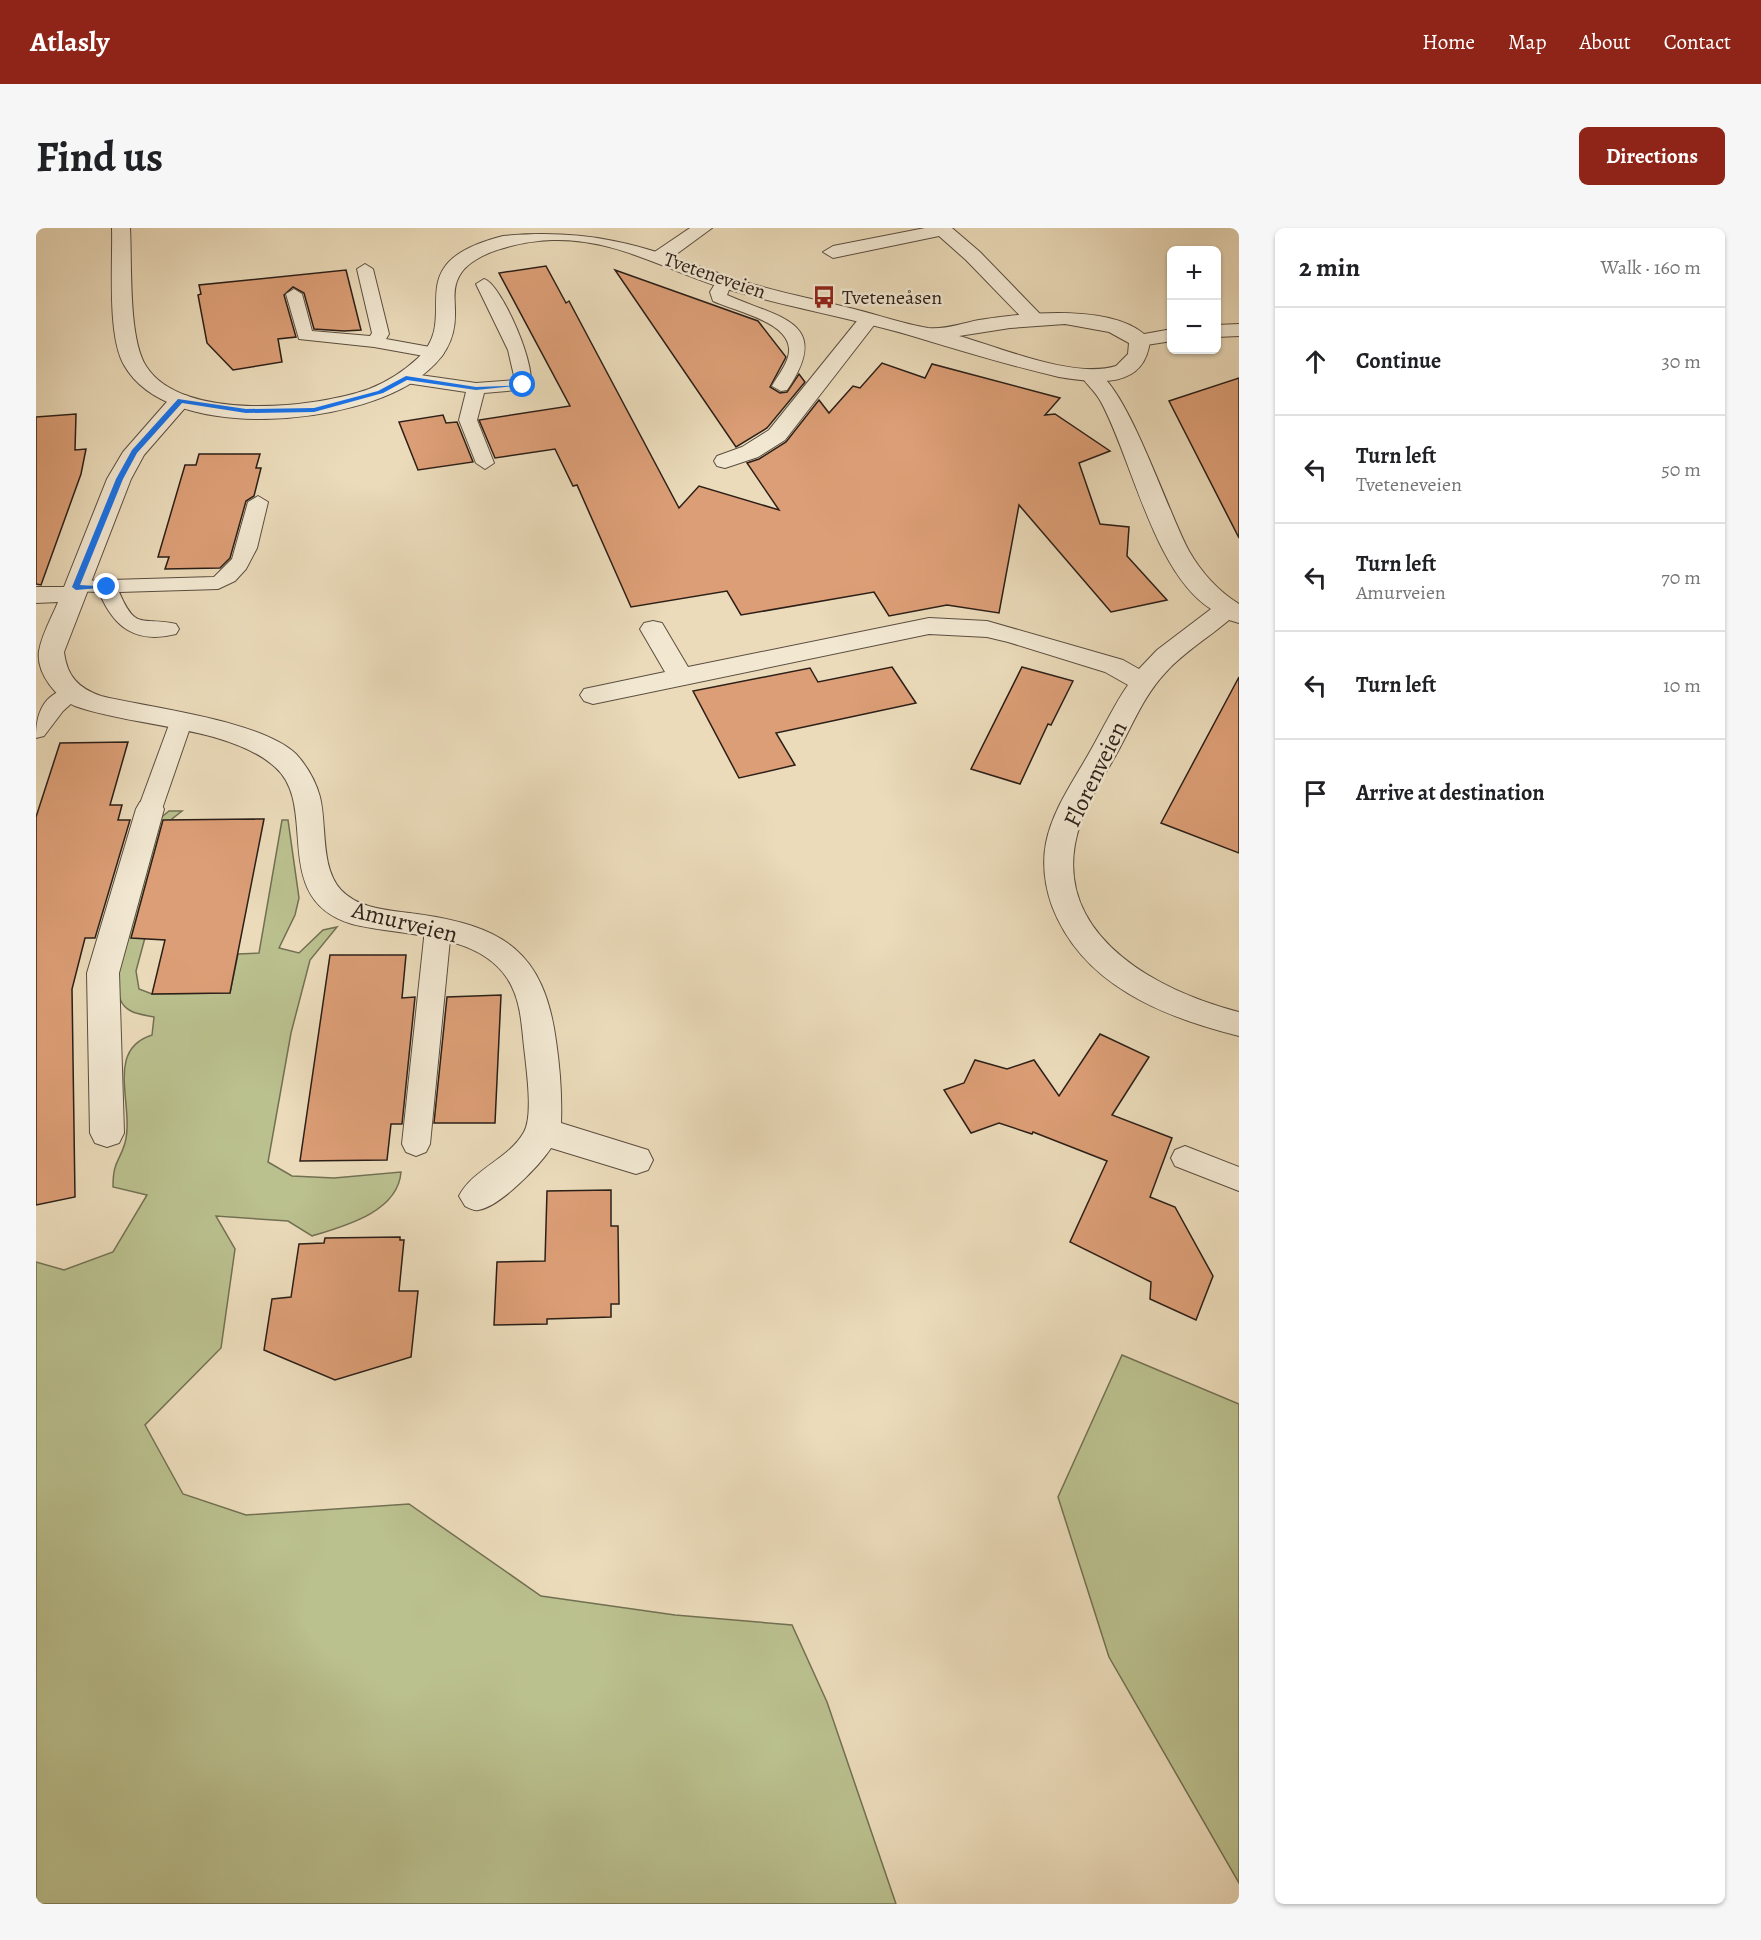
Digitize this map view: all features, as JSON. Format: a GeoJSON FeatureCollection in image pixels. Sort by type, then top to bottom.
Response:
{"type":"FeatureCollection","features":[{"type":"Feature","properties":{"kind":"street"},"geometry":{"type":"LineString","coordinates":[[121,228],[125,339],[129,354],[138,371],[150,384],[180,401],[246,411],[314,410],[381,392],[406,378],[435,353]]}},
{"type":"Feature","properties":{"kind":"street"},"geometry":{"type":"LineString","coordinates":[[660,257],[703,228]]}},
{"type":"Feature","properties":{"kind":"street"},"geometry":{"type":"LineString","coordinates":[[833,252],[943,230],[973,256],[1035,320]]}},
{"type":"Feature","properties":{"kind":"street","name":"Tveteneveien"},"geometry":{"type":"LineString","coordinates":[[435,353],[443,337],[443,292],[446,278],[452,267],[466,257],[492,245],[529,236],[562,234],[597,237],[660,257],[724,282],[1059,371],[1092,376],[1132,367],[1141,355],[1140,340],[1123,328],[1089,319],[1035,320],[930,335]]}},
{"type":"Feature","properties":{"kind":"street"},"geometry":{"type":"LineString","coordinates":[[725,461],[750,452],[777,435],[868,320]]}},
{"type":"Feature","properties":{"kind":"street"},"geometry":{"type":"LineString","coordinates":[[1221,331],[1239,330]]}},
{"type":"Feature","properties":{"kind":"street"},"geometry":{"type":"LineString","coordinates":[[1140,340],[1167,336]]}},
{"type":"Feature","properties":{"kind":"street","name":"Florenveien"},"geometry":{"type":"LineString","coordinates":[[1092,376],[1111,399],[1155,505],[1181,557],[1196,580],[1232,612],[1175,649],[1143,682],[1079,796],[1066,829],[1059,854],[1064,900],[1091,947],[1143,989],[1186,1008],[1239,1024]]}},
{"type":"Feature","properties":{"kind":"street"},"geometry":{"type":"LineString","coordinates":[[71,694],[60,683],[52,667],[51,652],[119,479],[135,452],[180,401]]}},
{"type":"Feature","properties":{"kind":"street"},"geometry":{"type":"LineString","coordinates":[[36,595],[75,590]]}},
{"type":"Feature","properties":{"kind":"street"},"geometry":{"type":"LineString","coordinates":[[593,695],[929,626],[987,629],[1061,648],[1114,666],[1143,682]]}},
{"type":"Feature","properties":{"kind":"street"},"geometry":{"type":"LineString","coordinates":[[653,629],[681,677]]}},
{"type":"Feature","properties":{"kind":"street","name":"Amurveien"},"geometry":{"type":"LineString","coordinates":[[71,694],[96,704],[181,722],[250,741],[287,761],[302,782],[313,861],[324,891],[348,911],[383,920],[438,929],[483,942],[511,962],[529,988],[546,1102],[542,1131],[525,1158],[477,1196]]}},
{"type":"Feature","properties":{"kind":"street"},"geometry":{"type":"LineString","coordinates":[[107,1133],[102,1002],[104,973],[150,808]]}},
{"type":"Feature","properties":{"kind":"street"},"geometry":{"type":"LineString","coordinates":[[542,1131],[636,1160]]}},
{"type":"Feature","properties":{"kind":"lane"},"geometry":{"type":"LineString","coordinates":[[365,269],[381,334],[374,342]]}},
{"type":"Feature","properties":{"kind":"lane"},"geometry":{"type":"LineString","coordinates":[[724,282],[718,292],[719,298],[772,318],[792,334],[798,347],[797,357],[781,386]]}},
{"type":"Feature","properties":{"kind":"lane"},"geometry":{"type":"LineString","coordinates":[[406,378],[476,388],[523,385],[526,378],[520,360],[484,284]]}},
{"type":"Feature","properties":{"kind":"lane"},"geometry":{"type":"LineString","coordinates":[[294,294],[305,334],[374,342],[435,353]]}},
{"type":"Feature","properties":{"kind":"lane"},"geometry":{"type":"LineString","coordinates":[[476,388],[468,420],[485,463]]}},
{"type":"Feature","properties":{"kind":"lane"},"geometry":{"type":"LineString","coordinates":[[75,590],[218,583],[230,578],[238,568],[245,552],[258,502]]}},
{"type":"Feature","properties":{"kind":"lane"},"geometry":{"type":"LineString","coordinates":[[107,587],[119,616],[132,627],[169,629]]}},
{"type":"Feature","properties":{"kind":"lane"},"geometry":{"type":"LineString","coordinates":[[36,731],[56,706],[71,694]]}},
{"type":"Feature","properties":{"kind":"lane"},"geometry":{"type":"LineString","coordinates":[[150,808],[181,722]]}},
{"type":"Feature","properties":{"kind":"lane"},"geometry":{"type":"LineString","coordinates":[[416,1144],[438,929]]}},
{"type":"Feature","properties":{"kind":"lane"},"geometry":{"type":"LineString","coordinates":[[1185,1158],[1239,1179]]}},
{"type":"Feature","properties":{"kind":"green space"},"geometry":{"type":"Polygon","coordinates":[[[169,811],[182,811],[172,819],[150,906],[153,908],[136,971],[139,989],[152,994],[230,993],[238,954],[259,953],[282,820],[288,820],[299,898],[295,915],[279,948],[299,953],[323,930],[337,927],[310,960],[291,1033],[268,1162],[292,1176],[334,1178],[401,1172],[398,1186],[380,1207],[354,1222],[312,1236],[288,1221],[216,1216],[235,1249],[221,1348],[145,1425],[183,1494],[246,1515],[409,1504],[541,1596],[675,1615],[792,1625],[827,1702],[896,1904],[36,1904],[36,1262],[64,1270],[113,1252],[147,1195],[113,1187],[115,1167],[125,1143],[127,1128],[125,1066],[129,1053],[137,1042],[152,1035],[154,1017],[126,1008],[120,999],[118,985],[125,939],[139,884],[158,820],[169,811]]]}},
{"type":"Feature","properties":{"kind":"green space"},"geometry":{"type":"Polygon","coordinates":[[[1122,1355],[1239,1404],[1239,1883],[1109,1657],[1058,1497],[1122,1355]]]}},
{"type":"Feature","properties":{"kind":"building"},"geometry":{"type":"Polygon","coordinates":[[[546,266],[566,303],[569,301],[679,508],[699,486],[779,510],[747,463],[759,459],[786,442],[819,400],[829,413],[853,386],[860,388],[882,363],[925,378],[932,364],[1060,398],[1045,415],[1055,414],[1110,451],[1079,463],[1100,524],[1129,527],[1127,556],[1167,600],[1111,612],[1019,505],[999,613],[947,605],[889,616],[874,592],[741,615],[727,591],[631,607],[577,485],[573,486],[555,449],[495,458],[479,420],[570,406],[499,273],[546,266]]]}},
{"type":"Feature","properties":{"kind":"building"},"geometry":{"type":"Polygon","coordinates":[[[346,270],[361,330],[314,329],[304,293],[293,287],[284,295],[296,337],[278,339],[282,362],[233,370],[207,343],[198,295],[201,294],[199,285],[346,270]]]}},
{"type":"Feature","properties":{"kind":"building"},"geometry":{"type":"Polygon","coordinates":[[[615,270],[758,321],[786,357],[770,387],[780,393],[787,392],[799,374],[805,382],[767,428],[736,447],[615,270]]]}},
{"type":"Feature","properties":{"kind":"building"},"geometry":{"type":"Polygon","coordinates":[[[1239,378],[1239,538],[1169,401],[1239,378]]]}},
{"type":"Feature","properties":{"kind":"building"},"geometry":{"type":"Polygon","coordinates":[[[76,414],[75,450],[86,449],[81,474],[41,585],[36,584],[36,417],[76,414]]]}},
{"type":"Feature","properties":{"kind":"building"},"geometry":{"type":"Polygon","coordinates":[[[443,415],[446,423],[457,422],[473,462],[418,470],[399,422],[443,415]]]}},
{"type":"Feature","properties":{"kind":"building"},"geometry":{"type":"Polygon","coordinates":[[[199,454],[260,454],[256,468],[261,468],[254,496],[246,501],[230,558],[220,568],[165,569],[169,557],[158,557],[185,465],[196,465],[199,454]]]}},
{"type":"Feature","properties":{"kind":"building"},"geometry":{"type":"Polygon","coordinates":[[[892,667],[916,703],[776,733],[795,765],[739,778],[693,691],[810,668],[818,682],[892,667]]]}},
{"type":"Feature","properties":{"kind":"building"},"geometry":{"type":"Polygon","coordinates":[[[1022,667],[1073,681],[1051,725],[1048,724],[1020,784],[971,769],[1022,667]]]}},
{"type":"Feature","properties":{"kind":"building"},"geometry":{"type":"Polygon","coordinates":[[[1239,677],[1239,853],[1161,823],[1239,677]]]}},
{"type":"Feature","properties":{"kind":"building"},"geometry":{"type":"Polygon","coordinates":[[[128,742],[110,805],[122,805],[118,820],[130,820],[95,938],[85,938],[72,989],[75,1197],[36,1205],[36,817],[60,743],[128,742]]]}},
{"type":"Feature","properties":{"kind":"building"},"geometry":{"type":"Polygon","coordinates":[[[264,819],[230,993],[152,994],[165,940],[131,938],[163,820],[264,819]]]}},
{"type":"Feature","properties":{"kind":"building"},"geometry":{"type":"Polygon","coordinates":[[[330,955],[406,955],[402,998],[415,997],[402,1124],[391,1124],[387,1160],[300,1161],[330,955]]]}},
{"type":"Feature","properties":{"kind":"building"},"geometry":{"type":"Polygon","coordinates":[[[501,995],[495,1123],[434,1123],[447,997],[501,995]]]}},
{"type":"Feature","properties":{"kind":"building"},"geometry":{"type":"Polygon","coordinates":[[[1100,1034],[1149,1057],[1112,1115],[1172,1138],[1150,1197],[1175,1207],[1213,1276],[1196,1320],[1150,1299],[1151,1282],[1070,1242],[1107,1161],[1033,1132],[1032,1134],[999,1123],[971,1133],[944,1090],[964,1083],[975,1060],[1007,1069],[1034,1060],[1059,1096],[1100,1034]]]}},
{"type":"Feature","properties":{"kind":"building"},"geometry":{"type":"Polygon","coordinates":[[[611,1190],[611,1226],[618,1226],[619,1304],[611,1304],[611,1317],[547,1319],[547,1324],[494,1325],[497,1262],[545,1261],[547,1191],[611,1190]]]}},
{"type":"Feature","properties":{"kind":"building"},"geometry":{"type":"Polygon","coordinates":[[[400,1237],[400,1240],[404,1240],[399,1291],[418,1291],[411,1357],[335,1380],[264,1350],[272,1299],[291,1297],[299,1244],[324,1243],[325,1238],[400,1237]]]}},
{"type":"Feature","properties":{"kind":"place","name":"Tveteneåsen"},"geometry":{"type":"Point","coordinates":[824,297]}},
{"type":"Feature","properties":{"kind":"route"},"geometry":{"type":"LineString","coordinates":[[107,587],[76,587],[119,479],[135,452],[180,401],[201,406],[273,412],[314,410],[344,404],[381,392],[406,378],[476,388],[523,385]]}}]}
